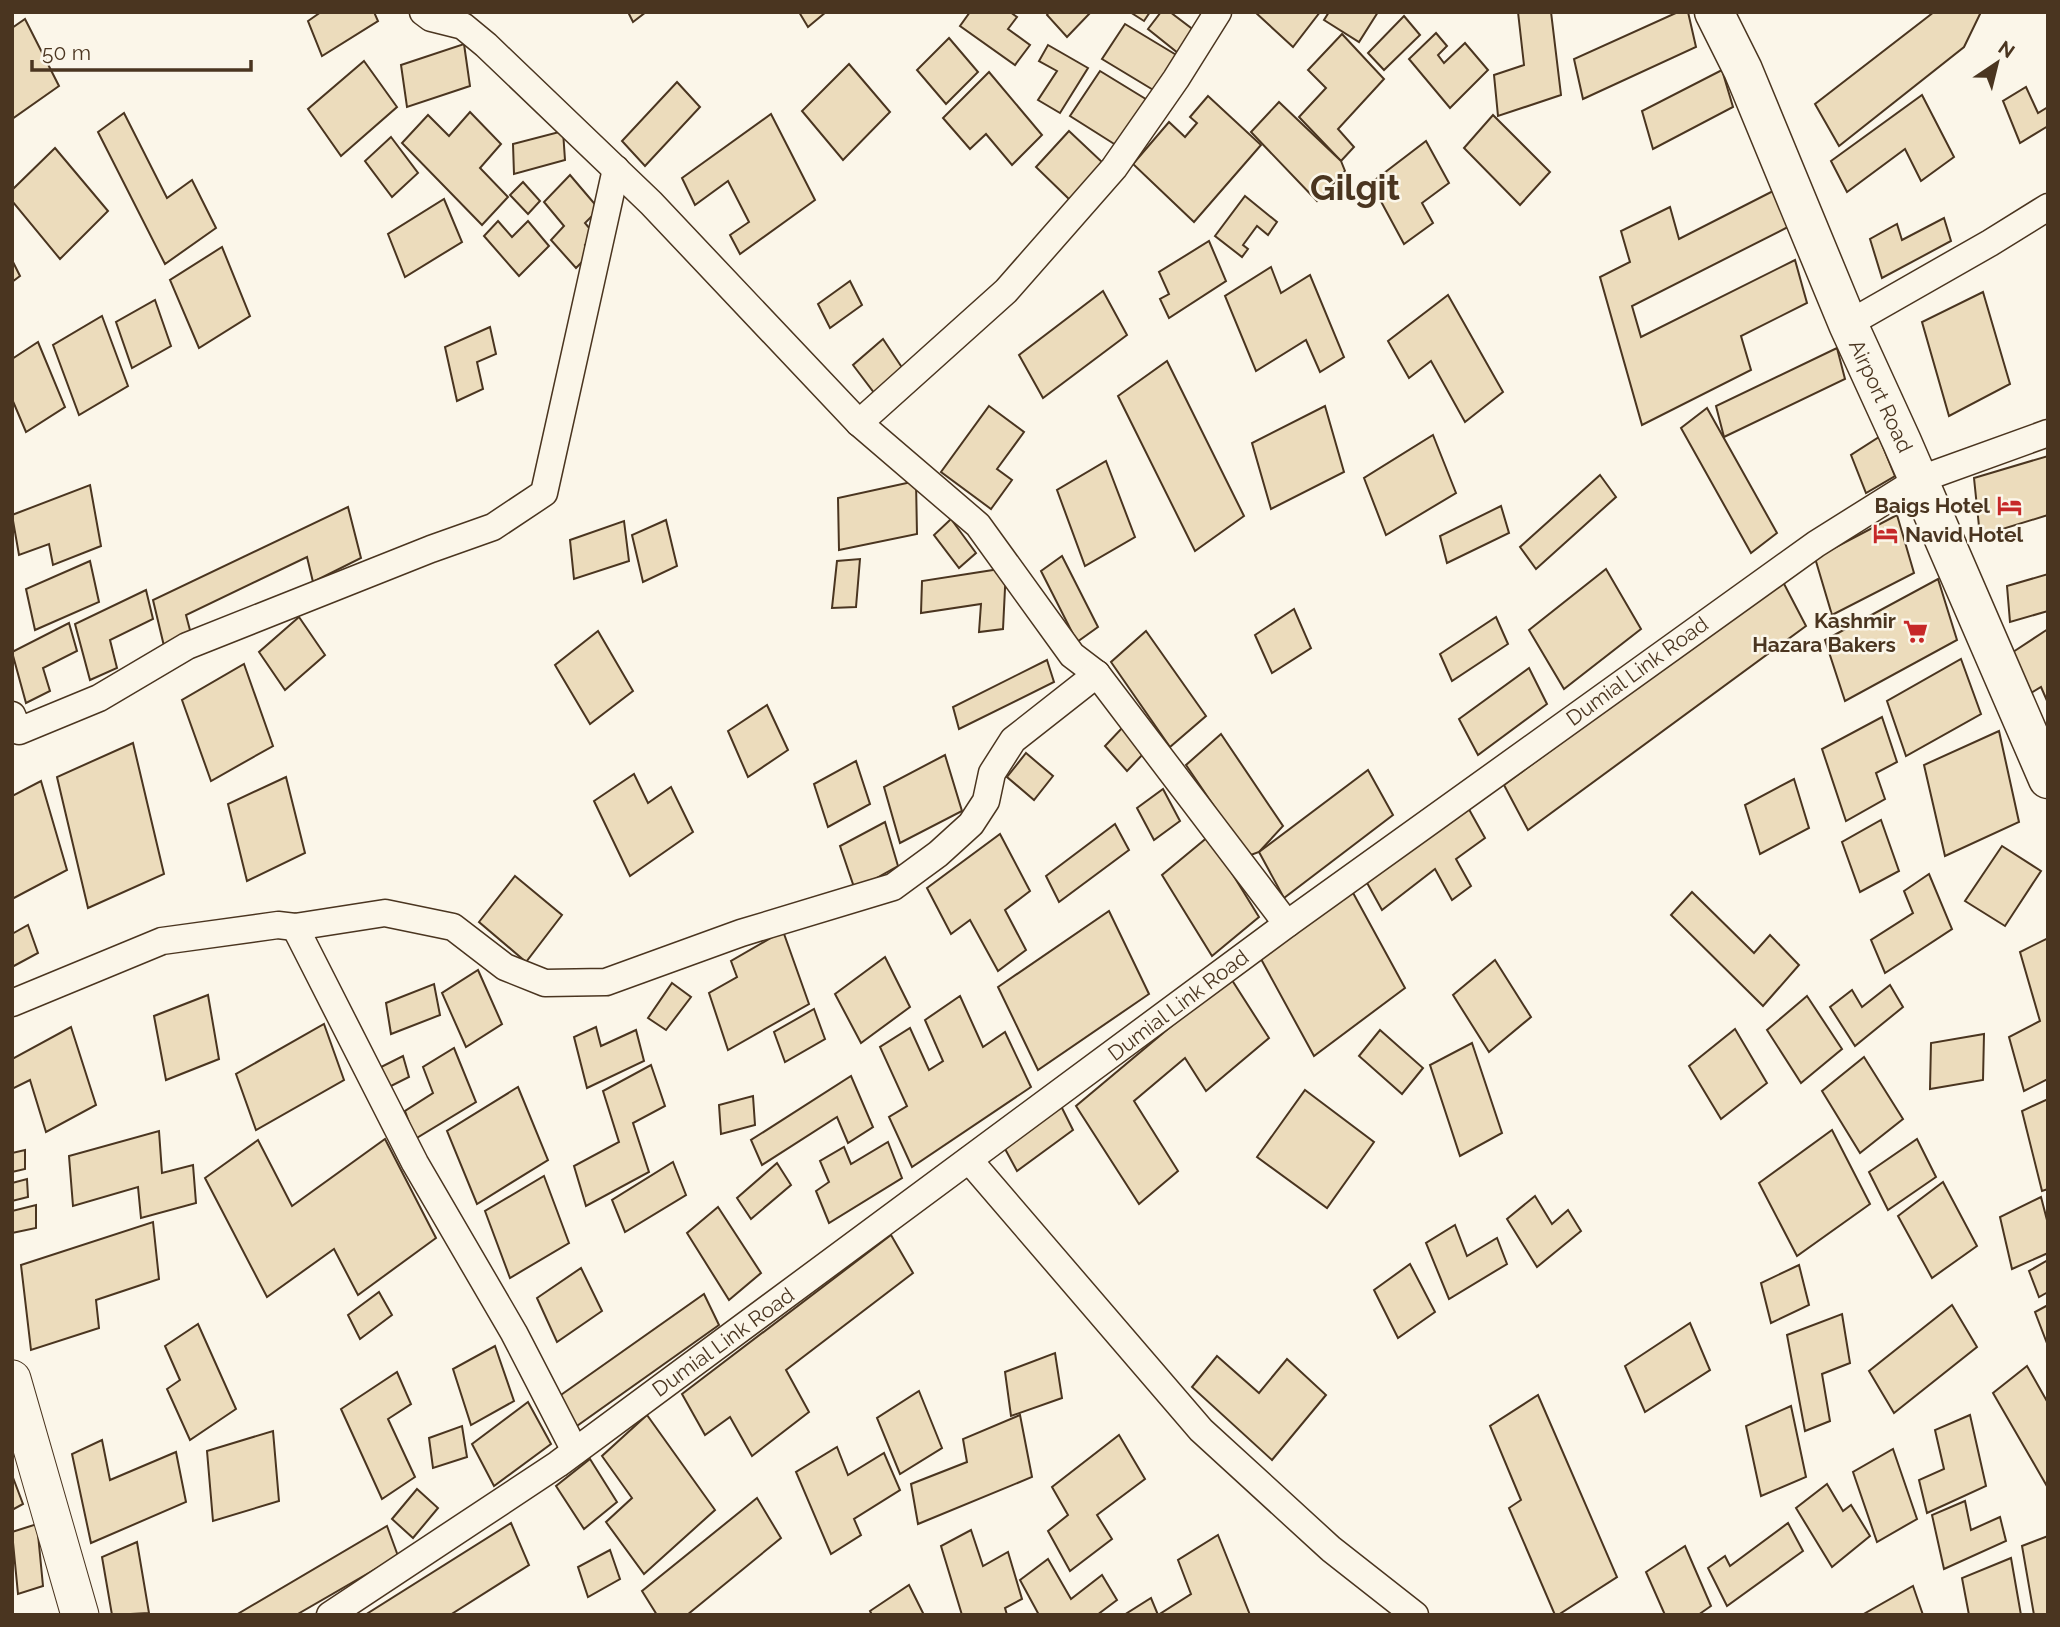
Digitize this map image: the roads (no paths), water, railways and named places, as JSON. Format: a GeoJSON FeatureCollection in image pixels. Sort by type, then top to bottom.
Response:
{"type":"FeatureCollection","features":[{"type":"Feature","properties":{"kind":"highway","name":"Airport Road"},"geometry":{"type":"LineString","coordinates":[[1714,12],[1742,70],[1847,324],[1919,480],[2048,779]]}},
{"type":"Feature","properties":{"kind":"main road"},"geometry":{"type":"LineString","coordinates":[[12,1379],[80,1615]]}},
{"type":"Feature","properties":{"kind":"street"},"geometry":{"type":"LineString","coordinates":[[423,12],[431,18],[463,26],[471,32],[651,203],[859,423],[978,525],[1072,655],[1097,674],[1287,924]]}},
{"type":"Feature","properties":{"kind":"street"},"geometry":{"type":"LineString","coordinates":[[859,423],[1006,291],[1114,168],[1176,79],[1218,12]]}},
{"type":"Feature","properties":{"kind":"street"},"geometry":{"type":"LineString","coordinates":[[12,715],[19,730],[99,698],[187,646],[493,527],[544,493],[616,169]]}},
{"type":"Feature","properties":{"kind":"street"},"geometry":{"type":"LineString","coordinates":[[1847,324],[2048,207]]}},
{"type":"Feature","properties":{"kind":"street","name":"Dumial Link Road"},"geometry":{"type":"LineString","coordinates":[[330,1615],[575,1451],[1287,924],[1793,559],[1919,480],[2048,433]]}},
{"type":"Feature","properties":{"kind":"street"},"geometry":{"type":"LineString","coordinates":[[12,1003],[162,941],[278,925],[295,927],[385,912],[453,927],[505,967],[545,983],[606,982],[741,933],[893,887],[938,854],[971,824],[986,801],[992,773],[1013,740],[1097,674]]}},
{"type":"Feature","properties":{"kind":"street"},"geometry":{"type":"LineString","coordinates":[[295,927],[415,1163],[514,1333],[575,1451]]}},
{"type":"Feature","properties":{"kind":"street"},"geometry":{"type":"LineString","coordinates":[[969,1160],[1201,1430],[1331,1549],[1415,1615]]}},
{"type":"Feature","properties":{"kind":"place","name":"Baigs Hotel"},"geometry":{"type":"Point","coordinates":[2010,505]}},
{"type":"Feature","properties":{"kind":"place","name":"Navid Hotel"},"geometry":{"type":"Point","coordinates":[1885,534]}},
{"type":"Feature","properties":{"kind":"place","name":"Kashmir Hazara Bakers"},"geometry":{"type":"Point","coordinates":[1916,632]}},
{"type":"Feature","properties":{"kind":"district","name":"Gilgit"},"geometry":{"type":"Point","coordinates":[1355,187]}}]}
